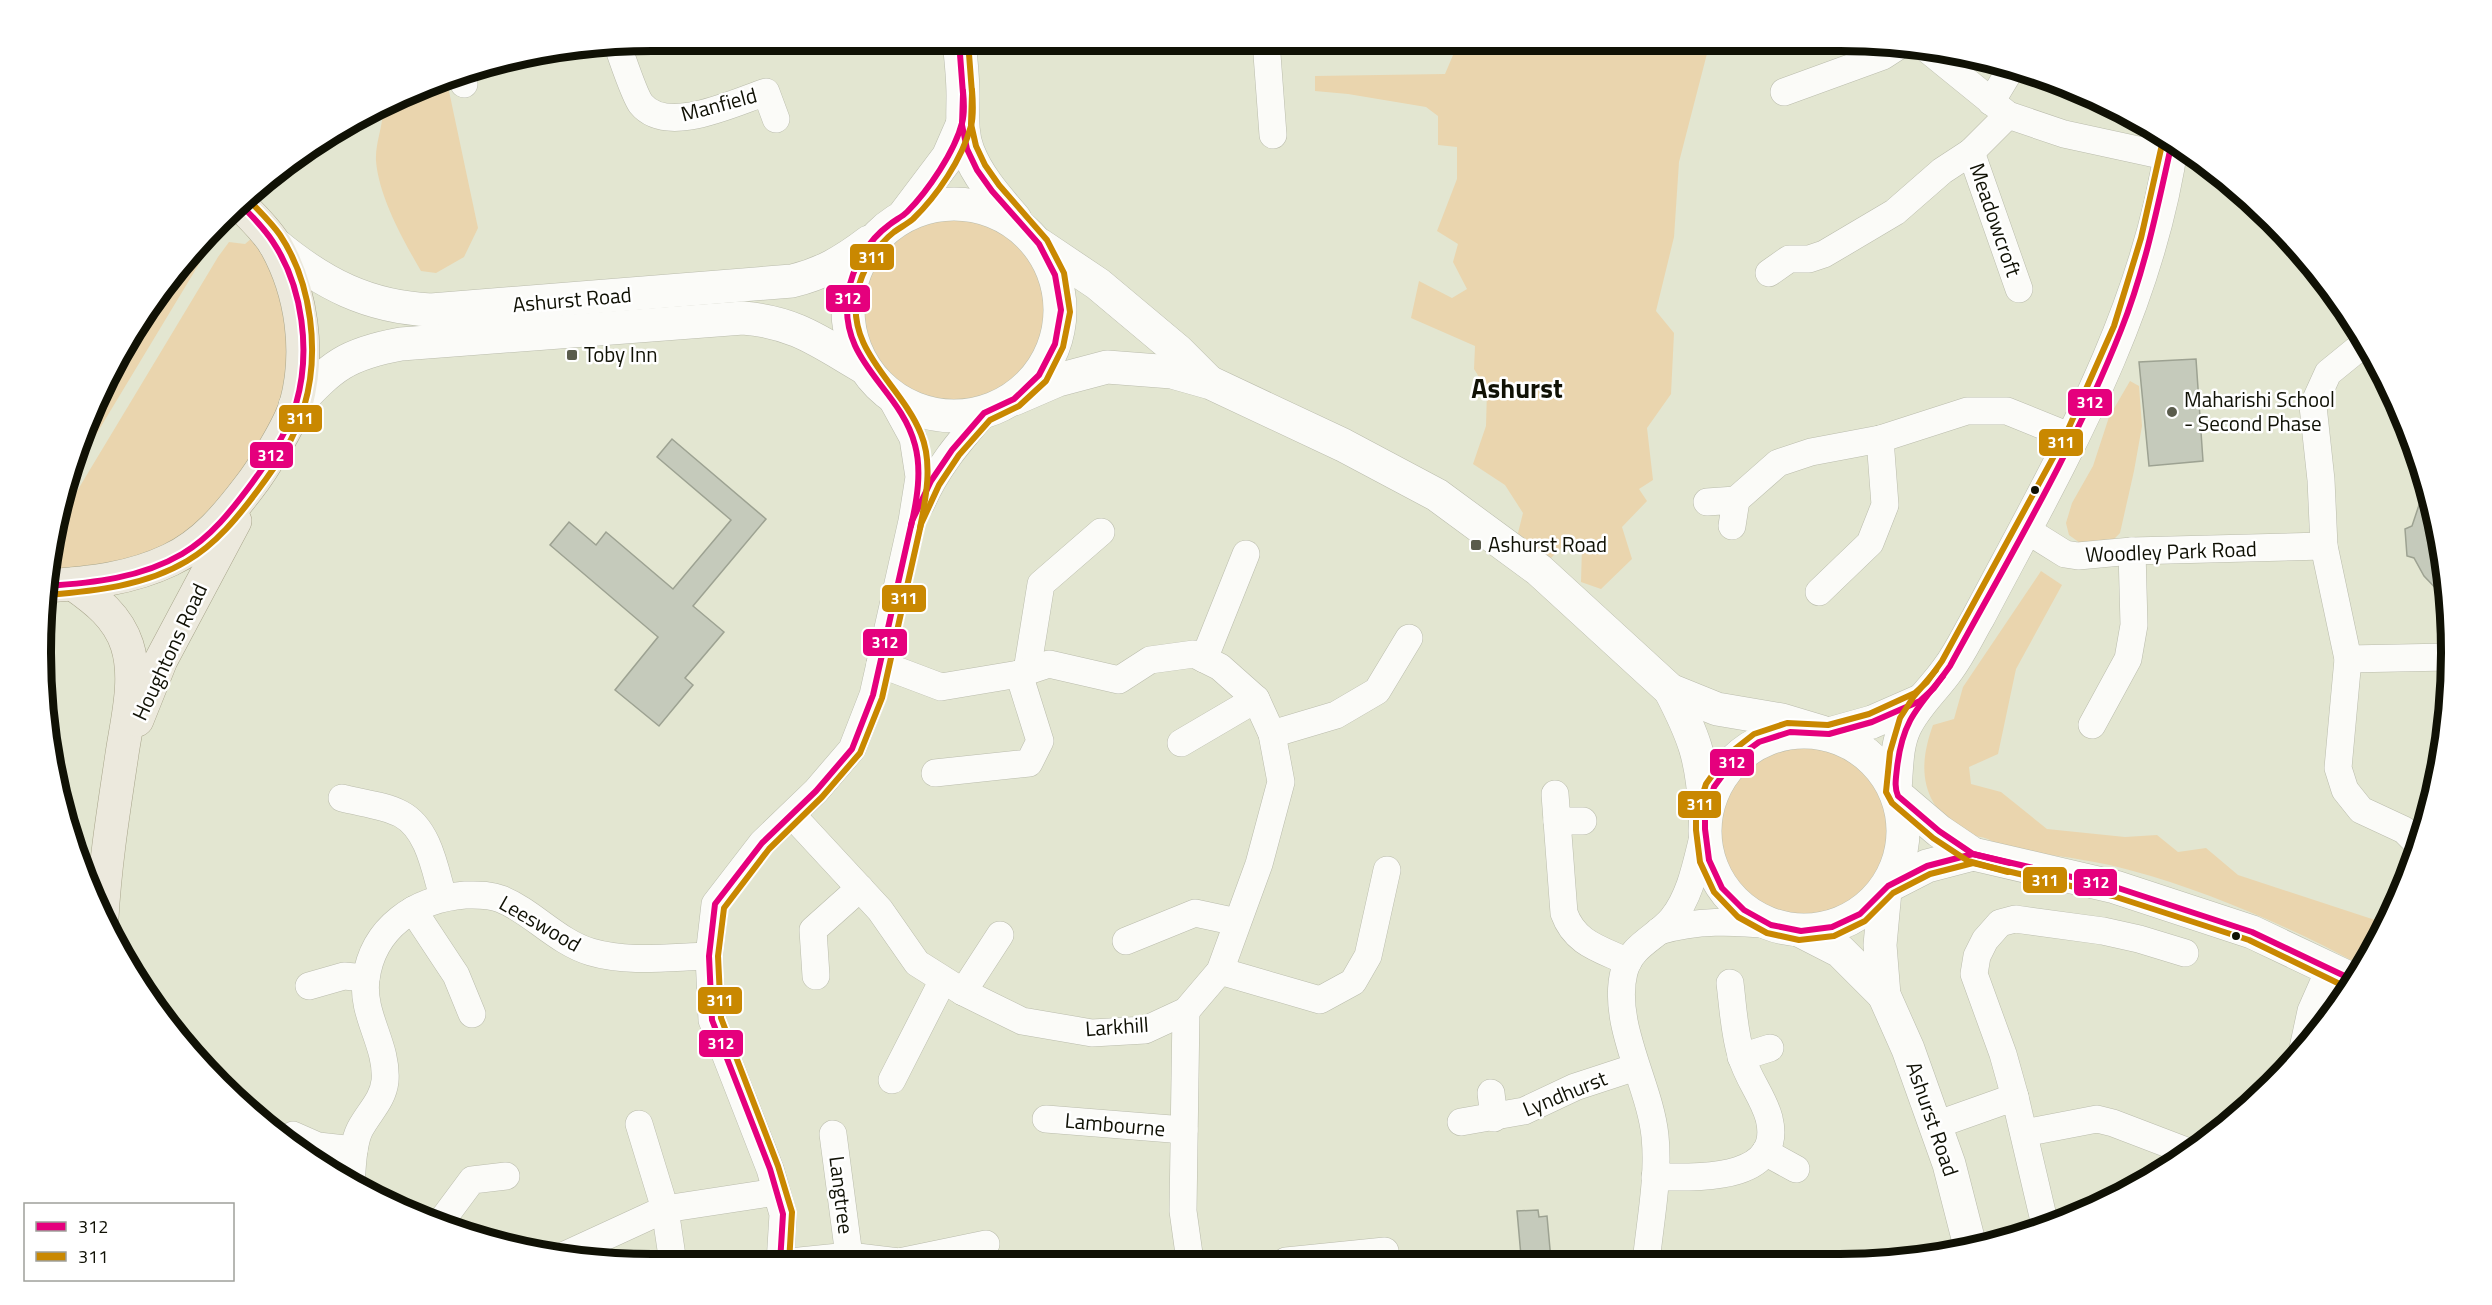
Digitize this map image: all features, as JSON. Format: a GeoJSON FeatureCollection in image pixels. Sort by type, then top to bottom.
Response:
{"type":"FeatureCollection","features":[{"type":"Feature","properties":{"kind":"main road"},"geometry":{"type":"LineString","coordinates":[[60,585],[111,580],[144,571],[172,559],[200,542],[228,516],[262,470],[296,406],[303,369],[303,336],[292,280],[269,236],[245,210]]}},
{"type":"Feature","properties":{"kind":"main road","name":"Houghtons Road"},"geometry":{"type":"LineString","coordinates":[[119,772],[144,697],[161,660],[262,470]]}},
{"type":"Feature","properties":{"kind":"main road","name":"Houghtons Road"},"geometry":{"type":"LineString","coordinates":[[60,585],[99,602],[116,623],[127,645],[130,695],[110,835],[104,898]]}},
{"type":"Feature","properties":{"kind":"street"},"geometry":{"type":"LineString","coordinates":[[960,51],[967,149],[977,170],[1029,235],[1055,275],[1061,310],[1055,344],[1039,375],[1014,399]]}},
{"type":"Feature","properties":{"kind":"street"},"geometry":{"type":"LineString","coordinates":[[1267,51],[1273,135]]}},
{"type":"Feature","properties":{"kind":"street","name":"Manfield"},"geometry":{"type":"LineString","coordinates":[[620,52],[641,104],[658,116],[683,118],[766,92],[776,119]]}},
{"type":"Feature","properties":{"kind":"street"},"geometry":{"type":"LineString","coordinates":[[1784,92],[1888,53]]}},
{"type":"Feature","properties":{"kind":"street"},"geometry":{"type":"LineString","coordinates":[[1940,60],[1999,108],[2064,134],[2168,149]]}},
{"type":"Feature","properties":{"kind":"street","name":"Meadowcroft"},"geometry":{"type":"LineString","coordinates":[[1769,273],[1789,259],[1809,259],[1824,254],[1894,212],[1942,171],[1971,152],[1999,108],[2009,76]]}},
{"type":"Feature","properties":{"kind":"street"},"geometry":{"type":"LineString","coordinates":[[905,214],[948,157],[963,110]]}},
{"type":"Feature","properties":{"kind":"street"},"geometry":{"type":"LineString","coordinates":[[1887,888],[1901,856],[1904,825],[1897,793],[1900,743],[1905,727],[1920,701],[1934,688],[1960,650],[2074,438],[2122,329],[2150,240],[2171,150]]}},
{"type":"Feature","properties":{"kind":"street","name":"Meadowcroft"},"geometry":{"type":"LineString","coordinates":[[1971,152],[2019,289]]}},
{"type":"Feature","properties":{"kind":"street"},"geometry":{"type":"LineString","coordinates":[[1211,383],[1178,351],[1098,284],[993,210],[964,203],[934,204],[905,214],[873,239],[855,268],[847,301],[850,336],[863,367],[875,383],[890,396],[919,411],[951,417],[984,413],[1058,380],[1107,367],[1172,372],[1211,383],[1343,445],[1437,495],[1539,570],[1670,690],[1717,709],[1782,720],[1856,745],[1879,764],[1897,793],[1939,831],[1973,854],[2115,887],[2252,932],[2341,974],[2311,1011],[2305,1033]]}},
{"type":"Feature","properties":{"kind":"street","name":"Ashurst Road"},"geometry":{"type":"LineString","coordinates":[[269,236],[290,257],[346,292],[400,309],[431,310],[488,322],[743,318],[766,320],[796,328],[863,367]]}},
{"type":"Feature","properties":{"kind":"street","name":"Ashurst Road"},"geometry":{"type":"LineString","coordinates":[[296,406],[326,373],[348,359],[375,349],[401,344],[435,342],[488,322],[815,276],[845,260],[873,239]]}},
{"type":"Feature","properties":{"kind":"street"},"geometry":{"type":"LineString","coordinates":[[2359,350],[2328,373],[2313,406],[2321,480],[2324,546],[2348,659],[2338,768],[2345,790],[2361,810],[2404,830],[2412,838]]}},
{"type":"Feature","properties":{"kind":"street"},"geometry":{"type":"LineString","coordinates":[[781,1254],[783,1214],[770,1169],[712,1020],[709,956],[715,904],[762,843],[816,791],[852,749],[873,695],[912,521],[919,477],[913,438],[890,396]]}},
{"type":"Feature","properties":{"kind":"street"},"geometry":{"type":"LineString","coordinates":[[1707,502],[1734,513],[1778,463],[1811,452],[1880,439],[1967,411],[2007,411],[2074,438]]}},
{"type":"Feature","properties":{"kind":"street"},"geometry":{"type":"LineString","coordinates":[[912,521],[931,481],[952,450],[984,413]]}},
{"type":"Feature","properties":{"kind":"street"},"geometry":{"type":"LineString","coordinates":[[1819,592],[1870,543],[1885,505],[1880,439]]}},
{"type":"Feature","properties":{"kind":"street","name":"Woodley Park Road"},"geometry":{"type":"LineString","coordinates":[[2025,529],[2065,554],[2078,556],[2132,551],[2324,546]]}},
{"type":"Feature","properties":{"kind":"street"},"geometry":{"type":"LineString","coordinates":[[935,773],[1029,763],[1040,741],[1023,672],[1041,584],[1101,532]]}},
{"type":"Feature","properties":{"kind":"street"},"geometry":{"type":"LineString","coordinates":[[2092,725],[2128,659],[2134,625],[2132,551]]}},
{"type":"Feature","properties":{"kind":"street"},"geometry":{"type":"LineString","coordinates":[[1204,659],[1246,554]]}},
{"type":"Feature","properties":{"kind":"street"},"geometry":{"type":"LineString","coordinates":[[1272,734],[1336,715],[1377,691],[1409,638]]}},
{"type":"Feature","properties":{"kind":"street","name":"Larkhill"},"geometry":{"type":"LineString","coordinates":[[792,814],[880,910],[917,963],[953,986],[1022,1021],[1092,1033],[1145,1030],[1186,1011],[1220,971],[1259,864],[1281,782],[1272,734],[1256,699],[1220,667],[1194,654],[1150,660],[1119,680],[1049,664],[1023,672],[941,687],[880,664]]}},
{"type":"Feature","properties":{"kind":"street"},"geometry":{"type":"LineString","coordinates":[[2348,659],[2441,657]]}},
{"type":"Feature","properties":{"kind":"street"},"geometry":{"type":"LineString","coordinates":[[1670,690],[1695,742],[1702,775],[1709,860],[1722,888],[1744,910],[1786,928]]}},
{"type":"Feature","properties":{"kind":"street"},"geometry":{"type":"LineString","coordinates":[[1181,743],[1256,699]]}},
{"type":"Feature","properties":{"kind":"street"},"geometry":{"type":"LineString","coordinates":[[1555,794],[1570,821],[1564,913],[1568,925],[1576,936],[1587,943],[1628,962],[1647,939],[1672,918],[1681,904],[1689,886],[1714,787],[1733,761],[1759,742],[1790,732],[1826,733],[1872,722],[1920,701]]}},
{"type":"Feature","properties":{"kind":"street"},"geometry":{"type":"LineString","coordinates":[[342,798],[385,808],[403,815],[413,824],[429,853],[443,897]]}},
{"type":"Feature","properties":{"kind":"street"},"geometry":{"type":"LineString","coordinates":[[1659,931],[1707,921],[1732,921],[1786,928],[1832,927],[1860,914],[1887,888],[1928,866],[1973,854]]}},
{"type":"Feature","properties":{"kind":"street"},"geometry":{"type":"LineString","coordinates":[[1220,971],[1320,1000],[1353,982],[1368,956],[1387,870]]}},
{"type":"Feature","properties":{"kind":"street"},"geometry":{"type":"LineString","coordinates":[[816,976],[813,930],[860,888]]}},
{"type":"Feature","properties":{"kind":"street","name":"Ashurst Road"},"geometry":{"type":"LineString","coordinates":[[1887,888],[1880,945],[1884,995],[1908,1049],[1936,1125],[1949,1164],[1968,1240]]}},
{"type":"Feature","properties":{"kind":"street","name":"Leeswood"},"geometry":{"type":"LineString","coordinates":[[352,1173],[354,1150],[360,1129],[383,1093],[385,1080],[385,1067],[365,1002],[366,978],[379,943],[394,924],[413,910],[443,897],[480,894],[512,904],[562,938],[589,951],[614,957],[709,956]]}},
{"type":"Feature","properties":{"kind":"street"},"geometry":{"type":"LineString","coordinates":[[413,910],[456,975],[472,1014]]}},
{"type":"Feature","properties":{"kind":"street"},"geometry":{"type":"LineString","coordinates":[[1126,941],[1195,913],[1238,922]]}},
{"type":"Feature","properties":{"kind":"street"},"geometry":{"type":"LineString","coordinates":[[2043,1218],[2003,1054],[1974,974],[1977,956],[1985,940],[2000,923],[2015,919],[2103,931],[2185,953]]}},
{"type":"Feature","properties":{"kind":"street","name":"Ashurst Road"},"geometry":{"type":"LineString","coordinates":[[1786,928],[1840,951],[1884,995]]}},
{"type":"Feature","properties":{"kind":"street"},"geometry":{"type":"LineString","coordinates":[[892,1080],[953,986],[1000,935]]}},
{"type":"Feature","properties":{"kind":"street","name":"Lyndhurst"},"geometry":{"type":"LineString","coordinates":[[1628,962],[1624,973],[1623,1001],[1628,1039],[1647,1097],[1655,1135],[1655,1177],[1647,1254]]}},
{"type":"Feature","properties":{"kind":"street"},"geometry":{"type":"LineString","coordinates":[[309,986],[344,976],[366,978]]}},
{"type":"Feature","properties":{"kind":"street"},"geometry":{"type":"LineString","coordinates":[[1655,1177],[1708,1177],[1730,1173],[1748,1166],[1765,1152],[1771,1131],[1770,1121],[1741,1057],[1735,1031],[1730,983]]}},
{"type":"Feature","properties":{"kind":"street","name":"Lambourne"},"geometry":{"type":"LineString","coordinates":[[1186,1011],[1183,1211],[1189,1254]]}},
{"type":"Feature","properties":{"kind":"street"},"geometry":{"type":"LineString","coordinates":[[1741,1057],[1770,1048]]}},
{"type":"Feature","properties":{"kind":"street","name":"Lyndhurst"},"geometry":{"type":"LineString","coordinates":[[1461,1122],[1492,1106],[1524,1111],[1575,1088],[1636,1067]]}},
{"type":"Feature","properties":{"kind":"street"},"geometry":{"type":"LineString","coordinates":[[1936,1125],[2015,1097]]}},
{"type":"Feature","properties":{"kind":"street","name":"Lambourne"},"geometry":{"type":"LineString","coordinates":[[1046,1119],[1184,1130]]}},
{"type":"Feature","properties":{"kind":"street"},"geometry":{"type":"LineString","coordinates":[[2024,1133],[2097,1119],[2114,1123],[2180,1149]]}},
{"type":"Feature","properties":{"kind":"street"},"geometry":{"type":"LineString","coordinates":[[639,1125],[666,1209],[672,1254]]}},
{"type":"Feature","properties":{"kind":"street","name":"Langtree"},"geometry":{"type":"LineString","coordinates":[[833,1134],[849,1254]]}},
{"type":"Feature","properties":{"kind":"street"},"geometry":{"type":"LineString","coordinates":[[293,1135],[318,1146],[354,1150]]}},
{"type":"Feature","properties":{"kind":"street"},"geometry":{"type":"LineString","coordinates":[[1765,1152],[1796,1169]]}},
{"type":"Feature","properties":{"kind":"street"},"geometry":{"type":"LineString","coordinates":[[445,1217],[472,1180],[506,1176]]}},
{"type":"Feature","properties":{"kind":"street"},"geometry":{"type":"LineString","coordinates":[[577,1249],[666,1209],[776,1192]]}},
{"type":"Feature","properties":{"kind":"street"},"geometry":{"type":"LineString","coordinates":[[938,1254],[986,1244]]}},
{"type":"Feature","properties":{"kind":"street"},"geometry":{"type":"LineString","coordinates":[[1355,1254],[1385,1251],[1386,1254]]}},
{"type":"Feature","properties":{"kind":"shaded area"},"geometry":{"type":"Polygon","coordinates":[[[1455,51],[1708,51],[1679,162],[1674,237],[1656,311],[1674,333],[1671,394],[1647,428],[1653,480],[1639,489],[1647,501],[1622,527],[1632,559],[1601,589],[1581,582],[1582,547],[1568,541],[1551,558],[1517,537],[1523,513],[1505,485],[1473,464],[1486,426],[1487,390],[1474,369],[1475,346],[1411,318],[1419,281],[1452,298],[1467,289],[1453,262],[1458,244],[1437,231],[1457,179],[1457,147],[1438,145],[1438,116],[1426,107],[1315,91],[1315,76],[1445,74],[1455,51]]]}},
{"type":"Feature","properties":{"kind":"shaded area"},"geometry":{"type":"Polygon","coordinates":[[[448,87],[478,228],[464,257],[436,273],[421,271],[400,232],[382,189],[376,154],[382,115],[386,113],[448,87]]]}},
{"type":"Feature","properties":{"kind":"shaded area"},"geometry":{"type":"Polygon","coordinates":[[[956,220],[992,227],[1022,247],[1042,277],[1049,313],[1042,349],[1022,379],[992,399],[956,406],[920,399],[890,379],[870,349],[863,313],[870,277],[890,247],[920,227],[956,220]]]}},
{"type":"Feature","properties":{"kind":"shaded area"},"geometry":{"type":"Polygon","coordinates":[[[220,235],[202,259],[86,451],[113,386],[152,318],[175,286],[220,235]]]}},
{"type":"Feature","properties":{"kind":"shaded area"},"geometry":{"type":"Polygon","coordinates":[[[252,238],[281,287],[292,358],[279,407],[238,483],[179,542],[111,565],[57,569],[70,503],[218,257],[229,242],[245,244],[252,238]]]}},
{"type":"Feature","properties":{"kind":"shaded area"},"geometry":{"type":"Polygon","coordinates":[[[2130,381],[2139,386],[2142,426],[2120,533],[2106,547],[2080,543],[2069,535],[2066,523],[2072,503],[2093,466],[2109,417],[2130,381]]]}},
{"type":"Feature","properties":{"kind":"shaded area"},"geometry":{"type":"Polygon","coordinates":[[[2041,571],[2062,585],[2016,669],[1998,754],[1969,767],[1971,784],[2001,792],[2047,829],[2125,837],[2157,835],[2178,852],[2206,848],[2238,875],[2375,920],[2375,926],[2355,962],[2249,912],[2161,879],[2101,863],[2002,847],[1987,839],[1963,832],[1938,810],[1926,784],[1924,771],[1925,756],[1933,725],[1954,719],[1963,687],[2041,571]]]}},
{"type":"Feature","properties":{"kind":"shaded area"},"geometry":{"type":"Polygon","coordinates":[[[1805,748],[1837,754],[1852,762],[1864,773],[1875,785],[1883,800],[1889,832],[1883,864],[1875,879],[1864,891],[1852,902],[1837,910],[1805,916],[1773,910],[1758,902],[1746,891],[1735,879],[1727,864],[1721,832],[1727,800],[1735,785],[1746,773],[1758,762],[1773,754],[1805,748]]]}},
{"type":"Feature","properties":{"kind":"building","name":"Maharishi School - Second Phase"},"geometry":{"type":"Polygon","coordinates":[[[2196,359],[2203,461],[2149,466],[2139,362],[2196,359]]]}},
{"type":"Feature","properties":{"kind":"building"},"geometry":{"type":"Polygon","coordinates":[[[672,439],[766,519],[693,606],[724,632],[685,678],[693,685],[659,726],[615,690],[658,637],[550,545],[569,522],[596,545],[606,532],[673,589],[731,520],[657,457],[672,439]]]}},
{"type":"Feature","properties":{"kind":"building"},"geometry":{"type":"Polygon","coordinates":[[[2421,498],[2438,590],[2424,576],[2414,558],[2407,556],[2405,529],[2412,526],[2421,498]]]}},
{"type":"Feature","properties":{"kind":"building"},"geometry":{"type":"Polygon","coordinates":[[[1538,1210],[1539,1217],[1547,1216],[1550,1254],[1521,1254],[1517,1211],[1538,1210]]]}},
{"type":"Feature","properties":{"kind":"transit line","name":"312"},"geometry":{"type":"LineString","coordinates":[[781,1254],[783,1214],[770,1169],[712,1020],[709,956],[715,904],[762,843],[816,791],[852,749],[873,695],[912,521],[931,481],[952,450],[984,413],[1014,399],[1039,375],[1055,344],[1061,310],[1055,275],[1039,244],[992,191],[977,170],[967,149],[962,125],[963,94],[960,51]]}},
{"type":"Feature","properties":{"kind":"transit line","name":"311"},"geometry":{"type":"LineString","coordinates":[[790,1254],[792,1212],[778,1166],[721,1018],[718,956],[724,908],[769,849],[822,797],[860,753],[882,698],[921,524],[939,485],[959,455],[990,420],[1019,406],[1046,381],[1063,347],[1070,312],[1064,273],[1047,240],[999,185],[985,165],[976,146],[971,124],[972,93],[969,51]]}},
{"type":"Feature","properties":{"kind":"transit line","name":"311"},"geometry":{"type":"LineString","coordinates":[[920,528],[928,469],[925,445],[912,416],[867,350],[856,314],[857,293],[862,276],[876,251],[887,238],[922,210],[940,188],[955,164],[971,126],[972,90]]}},
{"type":"Feature","properties":{"kind":"transit line","name":"312"},"geometry":{"type":"LineString","coordinates":[[911,526],[917,496],[918,475],[915,445],[897,407],[872,374],[852,339],[847,318],[848,294],[853,274],[867,247],[881,231],[905,214],[915,203],[947,158],[963,119],[963,91]]}},
{"type":"Feature","properties":{"kind":"transit line","name":"311"},"geometry":{"type":"LineString","coordinates":[[2162,145],[2141,238],[2114,326],[2066,434],[1942,661],[1927,682],[1915,693],[1869,714],[1828,725],[1787,723],[1754,734],[1726,756],[1706,784],[1696,816],[1700,862],[1714,892],[1738,917],[1767,933],[1799,940],[1834,936],[1865,921],[1893,893],[1930,874],[1973,863],[2113,896],[2249,940],[2341,985]]}},
{"type":"Feature","properties":{"kind":"transit line","name":"312"},"geometry":{"type":"LineString","coordinates":[[2170,150],[2137,284],[2103,374],[2041,501],[1950,666],[1934,688],[1920,701],[1872,722],[1829,734],[1790,732],[1759,742],[1733,761],[1714,787],[1705,818],[1709,860],[1722,888],[1744,910],[1771,925],[1801,931],[1832,927],[1860,914],[1888,886],[1927,866],[1973,854],[2115,887],[2252,932],[2346,977]]}},
{"type":"Feature","properties":{"kind":"transit line","name":"311"},"geometry":{"type":"LineString","coordinates":[[54,594],[83,592],[137,582],[171,569],[198,554],[234,520],[272,471],[291,440],[304,407],[309,386],[312,364],[310,319],[300,275],[291,254],[280,235],[252,203]]}},
{"type":"Feature","properties":{"kind":"transit line","name":"312"},"geometry":{"type":"LineString","coordinates":[[55,585],[99,581],[133,574],[166,562],[193,547],[229,513],[283,435],[293,414],[301,384],[303,363],[301,320],[297,299],[283,260],[266,232],[245,210]]}},
{"type":"Feature","properties":{"kind":"transit line","name":"311"},"geometry":{"type":"LineString","coordinates":[[1936,670],[1914,696],[1900,718],[1890,752],[1886,792],[1892,803],[1933,838],[1968,861],[2008,872]]}},
{"type":"Feature","properties":{"kind":"transit line","name":"312"},"geometry":{"type":"LineString","coordinates":[[1943,676],[1918,708],[1907,728],[1899,752],[1896,779],[1898,796],[1939,831],[1973,854],[2010,863]]}},
{"type":"Feature","properties":{"kind":"place","name":"Toby Inn"},"geometry":{"type":"Point","coordinates":[572,355]}},
{"type":"Feature","properties":{"kind":"place","name":"Maharishi School - Second Phase"},"geometry":{"type":"Point","coordinates":[2172,412]}},
{"type":"Feature","properties":{"kind":"place","name":"Ashurst Road"},"geometry":{"type":"Point","coordinates":[1476,545]}},
{"type":"Feature","properties":{"kind":"district","name":"Ashurst"},"geometry":{"type":"Point","coordinates":[1517,389]}}]}
